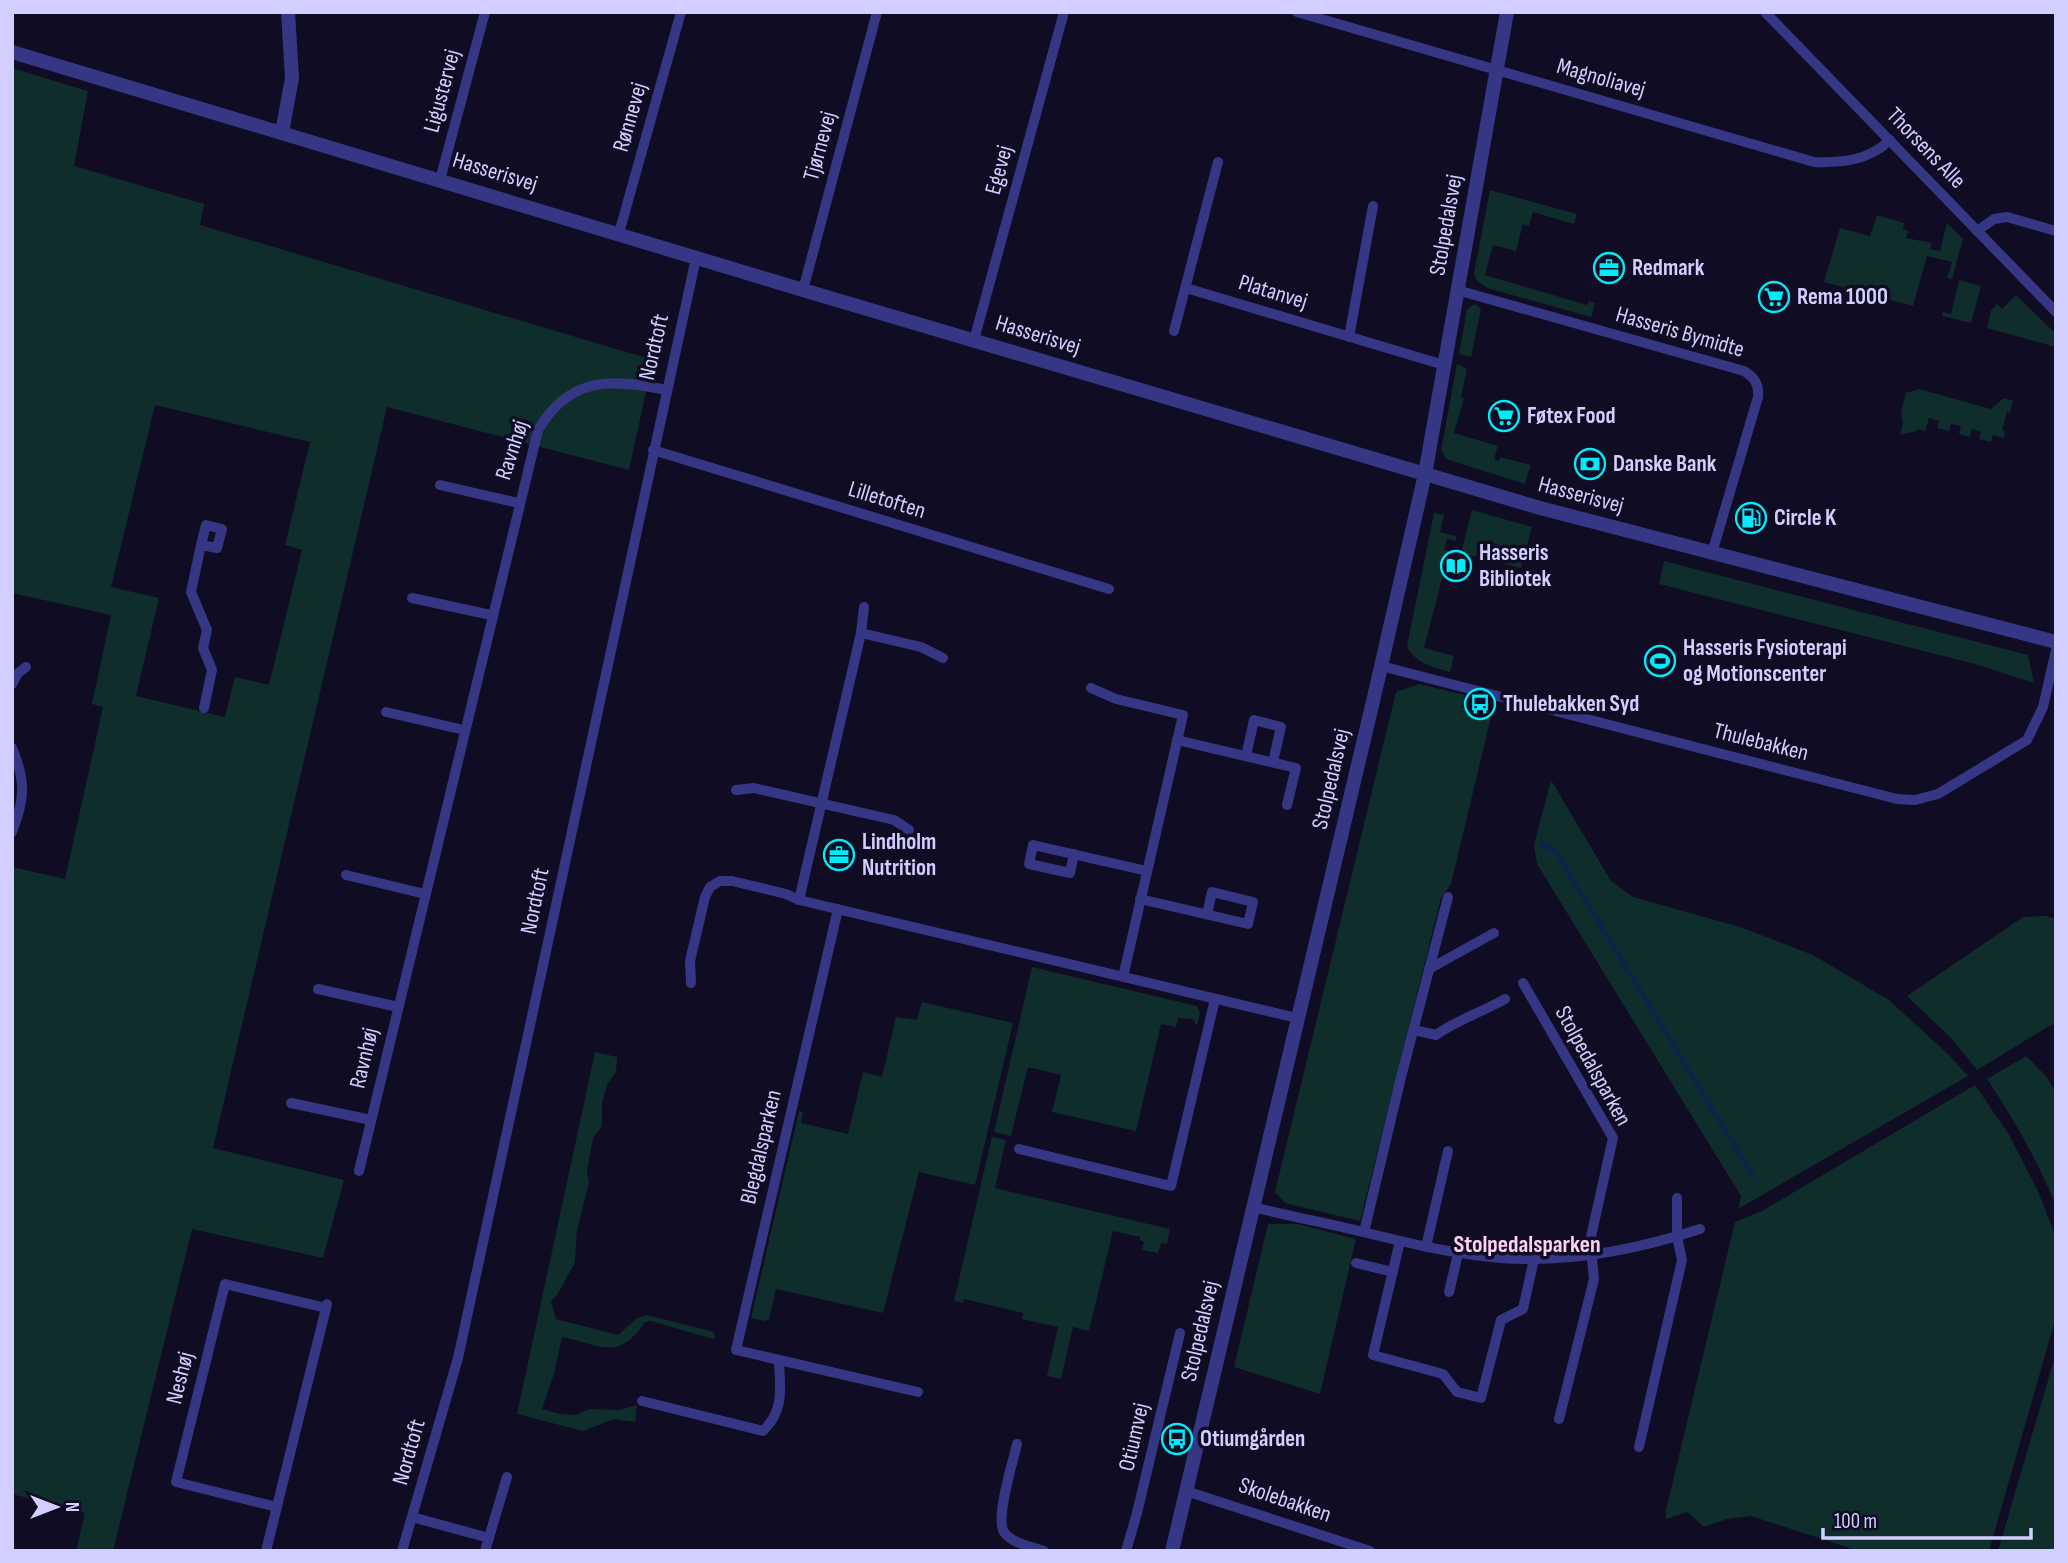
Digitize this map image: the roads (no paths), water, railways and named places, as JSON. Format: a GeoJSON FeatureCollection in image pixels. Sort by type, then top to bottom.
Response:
{"type":"FeatureCollection","features":[{"type":"Feature","properties":{"kind":"street"},"geometry":{"type":"LineString","coordinates":[[282,132],[292,78],[288,12]]}},
{"type":"Feature","properties":{"kind":"street","name":"Ligustervej"},"geometry":{"type":"LineString","coordinates":[[440,180],[485,12]]}},
{"type":"Feature","properties":{"kind":"street","name":"Rønnevej"},"geometry":{"type":"LineString","coordinates":[[619,233],[681,12]]}},
{"type":"Feature","properties":{"kind":"street","name":"Tjørnevej"},"geometry":{"type":"LineString","coordinates":[[803,290],[877,12]]}},
{"type":"Feature","properties":{"kind":"street","name":"Egevej"},"geometry":{"type":"LineString","coordinates":[[974,340],[1064,12]]}},
{"type":"Feature","properties":{"kind":"street","name":"Magnoliavej"},"geometry":{"type":"LineString","coordinates":[[1297,12],[1814,162],[1841,163],[1866,157],[1881,149],[1890,140]]}},
{"type":"Feature","properties":{"kind":"street","name":"Stolpedalsvej"},"geometry":{"type":"LineString","coordinates":[[1172,1551],[1425,474],[1507,12]]}},
{"type":"Feature","properties":{"kind":"street","name":"Thorsens Alle"},"geometry":{"type":"LineString","coordinates":[[1765,12],[2056,312]]}},
{"type":"Feature","properties":{"kind":"street","name":"Hasserisvej"},"geometry":{"type":"LineString","coordinates":[[12,52],[1540,508],[2056,642]]}},
{"type":"Feature","properties":{"kind":"street"},"geometry":{"type":"LineString","coordinates":[[1174,331],[1218,162]]}},
{"type":"Feature","properties":{"kind":"street"},"geometry":{"type":"LineString","coordinates":[[1349,337],[1373,206]]}},
{"type":"Feature","properties":{"kind":"street"},"geometry":{"type":"LineString","coordinates":[[1978,232],[1994,219],[2007,217],[2056,231]]}},
{"type":"Feature","properties":{"kind":"street","name":"Nordtoft"},"geometry":{"type":"LineString","coordinates":[[402,1551],[458,1358],[696,257]]}},
{"type":"Feature","properties":{"kind":"street","name":"Platanvej"},"geometry":{"type":"LineString","coordinates":[[1186,288],[1444,365]]}},
{"type":"Feature","properties":{"kind":"street","name":"Hasseris Bymidte"},"geometry":{"type":"LineString","coordinates":[[1457,290],[1744,371],[1752,376],[1758,388],[1758,397],[1712,553]]}},
{"type":"Feature","properties":{"kind":"street","name":"Ravnhøj"},"geometry":{"type":"LineString","coordinates":[[359,1171],[518,503],[538,430],[546,415],[558,402],[580,388],[608,382],[631,382],[666,390]]}},
{"type":"Feature","properties":{"kind":"street","name":"Lilletoften"},"geometry":{"type":"LineString","coordinates":[[653,450],[1109,589]]}},
{"type":"Feature","properties":{"kind":"street","name":"Ravnhøj"},"geometry":{"type":"LineString","coordinates":[[440,485],[518,503]]}},
{"type":"Feature","properties":{"kind":"street"},"geometry":{"type":"LineString","coordinates":[[201,545],[191,592],[207,629],[203,648],[212,670],[204,708]]}},
{"type":"Feature","properties":{"kind":"street"},"geometry":{"type":"LineString","coordinates":[[412,598],[491,615]]}},
{"type":"Feature","properties":{"kind":"street"},"geometry":{"type":"LineString","coordinates":[[799,900],[861,633],[864,607]]}},
{"type":"Feature","properties":{"kind":"street"},"geometry":{"type":"LineString","coordinates":[[861,633],[921,647],[943,658]]}},
{"type":"Feature","properties":{"kind":"street","name":"Thulebakken"},"geometry":{"type":"LineString","coordinates":[[1381,666],[1897,799],[1916,800],[1938,794],[2027,740],[2043,707],[2056,650]]}},
{"type":"Feature","properties":{"kind":"street"},"geometry":{"type":"LineString","coordinates":[[12,684],[18,673],[26,667]]}},
{"type":"Feature","properties":{"kind":"street"},"geometry":{"type":"LineString","coordinates":[[1091,688],[1115,699],[1183,715],[1123,977]]}},
{"type":"Feature","properties":{"kind":"street"},"geometry":{"type":"LineString","coordinates":[[386,712],[464,730]]}},
{"type":"Feature","properties":{"kind":"street"},"geometry":{"type":"LineString","coordinates":[[1246,756],[1254,720],[1281,727],[1273,762]]}},
{"type":"Feature","properties":{"kind":"street"},"geometry":{"type":"LineString","coordinates":[[1177,740],[1296,768],[1287,805]]}},
{"type":"Feature","properties":{"kind":"street"},"geometry":{"type":"LineString","coordinates":[[12,748],[23,779],[23,798],[12,832]]}},
{"type":"Feature","properties":{"kind":"street"},"geometry":{"type":"LineString","coordinates":[[736,790],[754,788],[894,820],[909,830]]}},
{"type":"Feature","properties":{"kind":"street"},"geometry":{"type":"LineString","coordinates":[[1074,854],[1147,871]]}},
{"type":"Feature","properties":{"kind":"street"},"geometry":{"type":"LineString","coordinates":[[346,875],[425,894]]}},
{"type":"Feature","properties":{"kind":"street"},"geometry":{"type":"LineString","coordinates":[[691,983],[690,961],[705,897],[710,887],[720,881],[732,881],[786,894],[799,900],[1297,1018]]}},
{"type":"Feature","properties":{"kind":"street"},"geometry":{"type":"LineString","coordinates":[[1364,1232],[1448,897]]}},
{"type":"Feature","properties":{"kind":"street"},"geometry":{"type":"LineString","coordinates":[[1140,899],[1207,915]]}},
{"type":"Feature","properties":{"kind":"street","name":"Blegdalsparken"},"geometry":{"type":"LineString","coordinates":[[838,909],[736,1350],[918,1392]]}},
{"type":"Feature","properties":{"kind":"street"},"geometry":{"type":"LineString","coordinates":[[1429,969],[1494,933]]}},
{"type":"Feature","properties":{"kind":"street","name":"Stolpedalsparken"},"geometry":{"type":"LineString","coordinates":[[1523,983],[1613,1138],[1590,1241],[1594,1279],[1559,1419]]}},
{"type":"Feature","properties":{"kind":"street","name":"Ravnhøj"},"geometry":{"type":"LineString","coordinates":[[318,989],[398,1007]]}},
{"type":"Feature","properties":{"kind":"street"},"geometry":{"type":"LineString","coordinates":[[1019,1149],[1171,1186],[1215,999]]}},
{"type":"Feature","properties":{"kind":"street"},"geometry":{"type":"LineString","coordinates":[[1414,1030],[1436,1035],[1448,1026],[1505,999]]}},
{"type":"Feature","properties":{"kind":"street","name":"Ravnhøj"},"geometry":{"type":"LineString","coordinates":[[291,1103],[372,1120]]}},
{"type":"Feature","properties":{"kind":"street"},"geometry":{"type":"LineString","coordinates":[[1426,1247],[1448,1151]]}},
{"type":"Feature","properties":{"kind":"street"},"geometry":{"type":"LineString","coordinates":[[1639,1447],[1682,1260],[1678,1237],[1678,1198]]}},
{"type":"Feature","properties":{"kind":"street"},"geometry":{"type":"LineString","coordinates":[[1253,1207],[1458,1254],[1534,1259],[1592,1255],[1678,1237],[1700,1229]]}},
{"type":"Feature","properties":{"kind":"street"},"geometry":{"type":"LineString","coordinates":[[1400,1241],[1373,1355],[1443,1374],[1457,1391],[1481,1398],[1502,1320],[1523,1309],[1534,1259]]}},
{"type":"Feature","properties":{"kind":"street"},"geometry":{"type":"LineString","coordinates":[[1448,1292],[1458,1254]]}},
{"type":"Feature","properties":{"kind":"street"},"geometry":{"type":"LineString","coordinates":[[1356,1263],[1393,1272]]}},
{"type":"Feature","properties":{"kind":"street","name":"Neshøj"},"geometry":{"type":"LineString","coordinates":[[266,1551],[277,1507],[327,1306],[225,1284],[176,1482],[277,1507]]}},
{"type":"Feature","properties":{"kind":"street","name":"Otiumvej"},"geometry":{"type":"LineString","coordinates":[[1126,1551],[1138,1513],[1180,1333]]}},
{"type":"Feature","properties":{"kind":"street"},"geometry":{"type":"LineString","coordinates":[[642,1401],[763,1431],[774,1420],[780,1402],[779,1360]]}},
{"type":"Feature","properties":{"kind":"street"},"geometry":{"type":"LineString","coordinates":[[1017,1444],[1000,1518],[1003,1531],[1011,1539],[1044,1551]]}},
{"type":"Feature","properties":{"kind":"street"},"geometry":{"type":"LineString","coordinates":[[485,1551],[507,1477]]}},
{"type":"Feature","properties":{"kind":"street","name":"Skolebakken"},"geometry":{"type":"LineString","coordinates":[[1186,1491],[1370,1551]]}},
{"type":"Feature","properties":{"kind":"street"},"geometry":{"type":"LineString","coordinates":[[412,1517],[489,1538]]}},
{"type":"Feature","properties":{"kind":"waterway"},"geometry":{"type":"LineString","coordinates":[[1541,843],[1556,852],[1753,1176]]}},
{"type":"Feature","properties":{"kind":"place","name":"Redmark"},"geometry":{"type":"Point","coordinates":[1609,268]}},
{"type":"Feature","properties":{"kind":"place","name":"Rema 1000"},"geometry":{"type":"Point","coordinates":[1774,297]}},
{"type":"Feature","properties":{"kind":"place","name":"Føtex Food"},"geometry":{"type":"Point","coordinates":[1504,416]}},
{"type":"Feature","properties":{"kind":"place","name":"Danske Bank"},"geometry":{"type":"Point","coordinates":[1590,464]}},
{"type":"Feature","properties":{"kind":"place","name":"Circle K"},"geometry":{"type":"Point","coordinates":[1751,518]}},
{"type":"Feature","properties":{"kind":"place","name":"Hasseris Bibliotek"},"geometry":{"type":"Point","coordinates":[1456,566]}},
{"type":"Feature","properties":{"kind":"place","name":"Hasseris Fysioterapi og Motionscenter"},"geometry":{"type":"Point","coordinates":[1660,661]}},
{"type":"Feature","properties":{"kind":"place","name":"Thulebakken Syd"},"geometry":{"type":"Point","coordinates":[1480,704]}},
{"type":"Feature","properties":{"kind":"place","name":"Lindholm Nutrition"},"geometry":{"type":"Point","coordinates":[839,855]}},
{"type":"Feature","properties":{"kind":"place","name":"Otiumgården"},"geometry":{"type":"Point","coordinates":[1177,1439]}},
{"type":"Feature","properties":{"kind":"district","name":"Stolpedalsparken"},"geometry":{"type":"Point","coordinates":[1527,1244]}}]}
